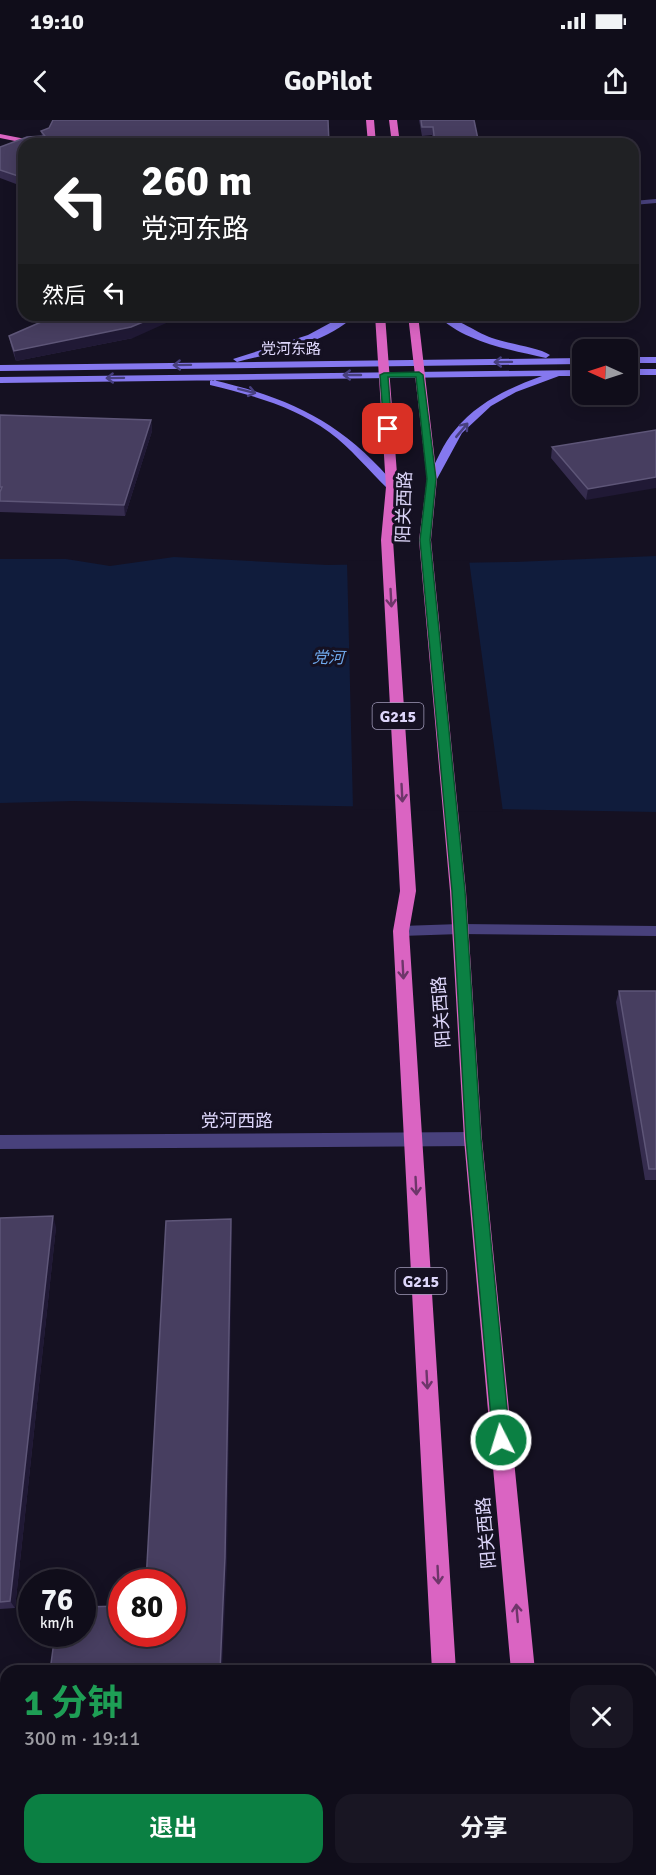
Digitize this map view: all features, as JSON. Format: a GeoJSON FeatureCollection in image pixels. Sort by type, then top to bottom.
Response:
{"type":"FeatureCollection","features":[{"type":"Feature","properties":{"kind":"highway"},"geometry":{"type":"LineString","coordinates":[[370,120],[372,138]]}},
{"type":"Feature","properties":{"kind":"highway"},"geometry":{"type":"LineString","coordinates":[[393,120],[395,138]]}},
{"type":"Feature","properties":{"kind":"highway"},"geometry":{"type":"LineString","coordinates":[[0,136],[18,140]]}},
{"type":"Feature","properties":{"kind":"highway","name":"阳关西路"},"geometry":{"type":"LineString","coordinates":[[380,321],[392,487],[387,540],[408,891],[401,931],[444,1665]]}},
{"type":"Feature","properties":{"kind":"highway","name":"阳关西路"},"geometry":{"type":"LineString","coordinates":[[414,321],[432,479],[425,540],[458,891],[473,1139],[522,1665]]}},
{"type":"Feature","properties":{"kind":"main road"},"geometry":{"type":"LineString","coordinates":[[215,364],[278,348],[316,334],[340,321]]}},
{"type":"Feature","properties":{"kind":"main road"},"geometry":{"type":"LineString","coordinates":[[449,321],[500,344],[572,359]]}},
{"type":"Feature","properties":{"kind":"main road"},"geometry":{"type":"LineString","coordinates":[[638,360],[656,360]]}},
{"type":"Feature","properties":{"kind":"main road","name":"党河东路"},"geometry":{"type":"LineString","coordinates":[[419,369],[572,361]]}},
{"type":"Feature","properties":{"kind":"main road","name":"党河东路"},"geometry":{"type":"LineString","coordinates":[[0,368],[215,364],[572,373]]}},
{"type":"Feature","properties":{"kind":"main road","name":"党河东路"},"geometry":{"type":"LineString","coordinates":[[0,380],[190,377],[384,369]]}},
{"type":"Feature","properties":{"kind":"main road"},"geometry":{"type":"LineString","coordinates":[[638,372],[656,372]]}},
{"type":"Feature","properties":{"kind":"main road"},"geometry":{"type":"LineString","coordinates":[[432,479],[458,432],[488,404],[513,390],[558,373]]}},
{"type":"Feature","properties":{"kind":"main road"},"geometry":{"type":"LineString","coordinates":[[190,377],[255,393],[302,411],[332,430],[392,487]]}},
{"type":"Feature","properties":{"kind":"street"},"geometry":{"type":"LineString","coordinates":[[639,203],[656,201]]}},
{"type":"Feature","properties":{"kind":"street"},"geometry":{"type":"LineString","coordinates":[[401,931],[460,929],[656,931]]}},
{"type":"Feature","properties":{"kind":"street","name":"党河西路"},"geometry":{"type":"LineString","coordinates":[[0,1142],[473,1139]]}},
{"type":"Feature","properties":{"kind":"water","name":"党河"},"geometry":{"type":"Polygon","coordinates":[[[656,556],[656,812],[73,801],[0,803],[0,559],[66,559],[110,566],[174,557],[327,565],[515,562],[656,556]]]}},
{"type":"Feature","properties":{"kind":"pier"},"geometry":{"type":"Polygon","coordinates":[[[469,560],[503,812],[353,809],[347,561],[469,560]]]}},
{"type":"Feature","properties":{"kind":"building"},"geometry":{"type":"Polygon","coordinates":[[[53,120],[328,120],[329,138],[24,138],[45,136],[41,131],[49,128],[53,120]]]}},
{"type":"Feature","properties":{"kind":"building"},"geometry":{"type":"Polygon","coordinates":[[[421,120],[474,120],[478,138],[434,138],[433,127],[422,127],[421,120]]]}},
{"type":"Feature","properties":{"kind":"building"},"geometry":{"type":"Polygon","coordinates":[[[18,140],[18,176],[0,170],[0,147],[18,140]]]}},
{"type":"Feature","properties":{"kind":"building"},"geometry":{"type":"Polygon","coordinates":[[[43,321],[146,321],[131,327],[14,351],[9,336],[43,321]]]}},
{"type":"Feature","properties":{"kind":"building"},"geometry":{"type":"Polygon","coordinates":[[[0,415],[151,420],[124,505],[0,501],[2,487],[0,487],[0,415]]]}},
{"type":"Feature","properties":{"kind":"building"},"geometry":{"type":"Polygon","coordinates":[[[656,430],[656,477],[588,489],[552,447],[656,430]]]}},
{"type":"Feature","properties":{"kind":"building"},"geometry":{"type":"Polygon","coordinates":[[[619,991],[656,991],[656,1169],[649,1169],[619,991]]]}},
{"type":"Feature","properties":{"kind":"building"},"geometry":{"type":"Polygon","coordinates":[[[53,1216],[10,1601],[0,1602],[0,1218],[53,1216]]]}},
{"type":"Feature","properties":{"kind":"building"},"geometry":{"type":"Polygon","coordinates":[[[231,1219],[225,1557],[220,1665],[51,1665],[53,1647],[96,1647],[96,1607],[108,1606],[108,1647],[186,1647],[186,1569],[147,1569],[166,1221],[231,1219]]]}},
{"type":"Feature","properties":{"kind":"route"},"geometry":{"type":"LineString","coordinates":[[388,429],[384,375],[419,375],[432,479],[425,540],[458,891],[473,1139],[501,1440]]}}]}
